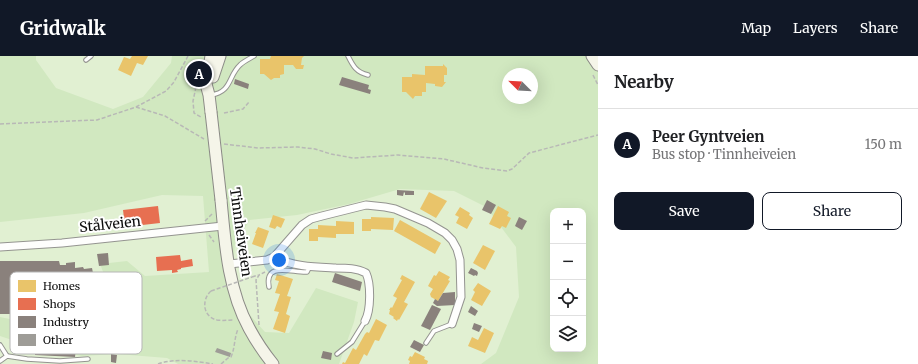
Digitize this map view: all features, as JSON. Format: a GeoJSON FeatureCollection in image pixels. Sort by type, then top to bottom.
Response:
{"type":"FeatureCollection","features":[{"type":"Feature","properties":{"kind":"street","name":"Tinnheiveien"},"geometry":{"type":"LineString","coordinates":[[210,95],[206,84],[211,56]]}},
{"type":"Feature","properties":{"kind":"street","name":"Tinnheiveien"},"geometry":{"type":"LineString","coordinates":[[220,56],[216,66],[207,114],[221,200],[223,226],[229,264],[234,290],[243,316],[257,342],[273,364]]}},
{"type":"Feature","properties":{"kind":"street"},"geometry":{"type":"LineString","coordinates":[[592,56],[598,65]]}},
{"type":"Feature","properties":{"kind":"street"},"geometry":{"type":"LineString","coordinates":[[229,264],[267,260],[274,257],[302,225],[311,219],[366,205],[385,207],[406,213],[428,223],[445,233],[452,240],[457,249],[460,260],[461,297],[452,324]]}},
{"type":"Feature","properties":{"kind":"street","name":"Stålveien"},"geometry":{"type":"LineString","coordinates":[[0,247],[62,243],[223,226]]}},
{"type":"Feature","properties":{"kind":"street"},"geometry":{"type":"LineString","coordinates":[[274,257],[287,262],[310,266],[353,268],[366,273],[368,278],[369,300],[368,316],[365,321]]}},
{"type":"Feature","properties":{"kind":"lane"},"geometry":{"type":"LineString","coordinates":[[86,60],[91,56]]}},
{"type":"Feature","properties":{"kind":"lane"},"geometry":{"type":"LineString","coordinates":[[210,95],[224,90],[230,83],[234,73],[240,65],[254,56]]}},
{"type":"Feature","properties":{"kind":"lane"},"geometry":{"type":"LineString","coordinates":[[348,56],[355,69],[368,75]]}},
{"type":"Feature","properties":{"kind":"lane"},"geometry":{"type":"LineString","coordinates":[[269,287],[268,277],[270,273],[275,270],[307,272],[310,266]]}},
{"type":"Feature","properties":{"kind":"lane"},"geometry":{"type":"LineString","coordinates":[[337,354],[352,342],[365,321]]}},
{"type":"Feature","properties":{"kind":"lane"},"geometry":{"type":"LineString","coordinates":[[426,343],[434,331],[452,324]]}},
{"type":"Feature","properties":{"kind":"lane"},"geometry":{"type":"LineString","coordinates":[[0,345],[7,356]]}},
{"type":"Feature","properties":{"kind":"lane"},"geometry":{"type":"LineString","coordinates":[[0,361],[7,356],[60,361],[88,359]]}},
{"type":"Feature","properties":{"kind":"path"},"geometry":{"type":"LineString","coordinates":[[0,124],[97,120],[136,107],[166,91],[174,82],[188,56]]}},
{"type":"Feature","properties":{"kind":"path"},"geometry":{"type":"LineString","coordinates":[[196,86],[193,108],[194,113],[207,114]]}},
{"type":"Feature","properties":{"kind":"path"},"geometry":{"type":"LineString","coordinates":[[224,113],[243,109],[249,102]]}},
{"type":"Feature","properties":{"kind":"path"},"geometry":{"type":"LineString","coordinates":[[136,107],[165,116],[202,139],[210,141]]}},
{"type":"Feature","properties":{"kind":"path"},"geometry":{"type":"LineString","coordinates":[[217,142],[232,146],[258,148],[298,147],[315,149],[353,158],[398,155],[444,159],[483,168],[507,171],[512,169],[529,153],[598,135]]}},
{"type":"Feature","properties":{"kind":"path"},"geometry":{"type":"LineString","coordinates":[[234,320],[217,320],[208,313],[204,303],[205,299],[211,292],[275,270]]}},
{"type":"Feature","properties":{"kind":"path"},"geometry":{"type":"LineString","coordinates":[[259,275],[256,280],[256,287],[260,326]]}},
{"type":"Feature","properties":{"kind":"path"},"geometry":{"type":"LineString","coordinates":[[221,364],[231,357],[234,349],[234,338],[238,328]]}},
{"type":"Feature","properties":{"kind":"path"},"geometry":{"type":"LineString","coordinates":[[158,364],[167,361],[202,362],[213,364]]}},
{"type":"Feature","properties":{"kind":"green space"},"geometry":{"type":"Polygon","coordinates":[[[0,56],[598,56],[598,364],[0,364],[0,56]]]}},
{"type":"Feature","properties":{"kind":"green space"},"geometry":{"type":"Polygon","coordinates":[[[0,56],[36,56],[36,60],[56,88],[113,109],[143,97],[171,63],[172,56],[598,56],[598,364],[481,364],[496,353],[519,297],[516,247],[486,207],[454,191],[400,189],[349,204],[297,215],[250,220],[235,243],[233,271],[241,305],[265,332],[289,333],[316,288],[358,302],[354,322],[339,364],[178,364],[167,358],[117,354],[142,354],[142,274],[145,276],[209,272],[203,196],[162,195],[84,213],[0,222],[0,56]]]}},
{"type":"Feature","properties":{"kind":"green space"},"geometry":{"type":"Polygon","coordinates":[[[127,261],[140,272],[103,272],[100,264],[127,261]]]}},
{"type":"Feature","properties":{"kind":"green space"},"geometry":{"type":"Polygon","coordinates":[[[0,317],[10,319],[10,339],[0,336],[0,317]]]}},
{"type":"Feature","properties":{"kind":"green space"},"geometry":{"type":"Polygon","coordinates":[[[72,354],[117,354],[82,356],[72,354]]]}},
{"type":"Feature","properties":{"kind":"building: Homes"},"geometry":{"type":"Polygon","coordinates":[[[132,56],[148,56],[143,65],[137,63],[131,76],[118,70],[124,57],[130,59],[132,56]]]}},
{"type":"Feature","properties":{"kind":"building: Homes"},"geometry":{"type":"Polygon","coordinates":[[[271,56],[304,56],[302,58],[301,65],[304,65],[303,69],[296,69],[293,65],[284,65],[284,74],[280,75],[280,78],[274,78],[271,80],[264,74],[260,74],[260,59],[270,59],[271,56]]]}},
{"type":"Feature","properties":{"kind":"building: Homes"},"geometry":{"type":"Polygon","coordinates":[[[443,64],[447,68],[447,75],[444,75],[444,82],[446,82],[442,87],[435,86],[435,84],[426,83],[426,92],[422,92],[422,96],[415,96],[413,99],[406,92],[402,92],[402,77],[412,77],[412,74],[425,75],[425,66],[443,66],[443,64]]]}},
{"type":"Feature","properties":{"kind":"building: Homes"},"geometry":{"type":"Polygon","coordinates":[[[429,192],[447,201],[436,218],[420,209],[429,192]]]}},
{"type":"Feature","properties":{"kind":"building: Homes"},"geometry":{"type":"Polygon","coordinates":[[[498,206],[509,212],[507,216],[511,218],[506,228],[502,226],[500,229],[489,224],[498,206]]]}},
{"type":"Feature","properties":{"kind":"building: Homes"},"geometry":{"type":"Polygon","coordinates":[[[460,207],[470,213],[469,215],[473,218],[467,229],[456,223],[459,217],[455,215],[460,207]]]}},
{"type":"Feature","properties":{"kind":"building: Homes"},"geometry":{"type":"Polygon","coordinates":[[[273,215],[285,219],[281,228],[277,226],[275,229],[269,227],[273,215]]]}},
{"type":"Feature","properties":{"kind":"building: Homes"},"geometry":{"type":"Polygon","coordinates":[[[371,217],[394,218],[393,230],[371,229],[371,231],[362,231],[362,219],[371,219],[371,217]]]}},
{"type":"Feature","properties":{"kind":"building: Homes"},"geometry":{"type":"Polygon","coordinates":[[[400,220],[441,243],[435,254],[394,231],[400,220]]]}},
{"type":"Feature","properties":{"kind":"building: Homes"},"geometry":{"type":"Polygon","coordinates":[[[336,221],[354,222],[354,234],[336,234],[336,238],[318,237],[318,241],[309,241],[309,229],[318,229],[318,225],[336,226],[336,221]]]}},
{"type":"Feature","properties":{"kind":"building: Homes"},"geometry":{"type":"Polygon","coordinates":[[[258,227],[269,231],[263,248],[252,244],[258,227]]]}},
{"type":"Feature","properties":{"kind":"building: Homes"},"geometry":{"type":"Polygon","coordinates":[[[483,245],[495,251],[485,270],[473,263],[483,245]]]}},
{"type":"Feature","properties":{"kind":"building: Homes"},"geometry":{"type":"Polygon","coordinates":[[[439,271],[450,277],[448,280],[450,281],[438,301],[431,297],[430,294],[433,289],[428,286],[434,275],[436,276],[439,271]]]}},
{"type":"Feature","properties":{"kind":"building: Homes"},"geometry":{"type":"Polygon","coordinates":[[[277,274],[293,279],[287,296],[291,297],[286,314],[290,316],[285,333],[273,329],[279,312],[274,311],[280,294],[275,293],[279,281],[275,280],[277,274]]]}},
{"type":"Feature","properties":{"kind":"building: Homes"},"geometry":{"type":"Polygon","coordinates":[[[402,275],[415,282],[404,302],[408,304],[397,321],[389,314],[389,310],[391,307],[392,308],[397,298],[393,296],[402,280],[400,279],[402,275]]]}},
{"type":"Feature","properties":{"kind":"building: Homes"},"geometry":{"type":"Polygon","coordinates":[[[478,283],[491,291],[482,306],[471,300],[475,292],[473,290],[478,283]]]}},
{"type":"Feature","properties":{"kind":"building: Homes"},"geometry":{"type":"Polygon","coordinates":[[[376,319],[387,325],[379,341],[375,340],[367,356],[364,354],[359,364],[342,364],[343,362],[345,363],[353,348],[356,350],[365,334],[367,332],[369,333],[376,319]]]}},
{"type":"Feature","properties":{"kind":"building: Homes"},"geometry":{"type":"Polygon","coordinates":[[[484,328],[494,333],[485,353],[468,346],[472,337],[478,340],[484,328]]]}},
{"type":"Feature","properties":{"kind":"building: Homes"},"geometry":{"type":"Polygon","coordinates":[[[415,352],[425,357],[424,359],[428,361],[427,364],[409,364],[410,361],[408,360],[410,356],[412,357],[415,352]]]}},
{"type":"Feature","properties":{"kind":"building: Shops"},"geometry":{"type":"Polygon","coordinates":[[[158,206],[160,223],[125,227],[123,210],[158,206]]]}},
{"type":"Feature","properties":{"kind":"building: Shops"},"geometry":{"type":"Polygon","coordinates":[[[180,255],[181,261],[192,259],[193,266],[181,268],[177,270],[178,272],[172,273],[172,270],[157,271],[156,257],[180,255]]]}},
{"type":"Feature","properties":{"kind":"building: Industry"},"geometry":{"type":"Polygon","coordinates":[[[342,77],[369,85],[368,89],[371,90],[370,94],[339,85],[342,77]]]}},
{"type":"Feature","properties":{"kind":"building: Industry"},"geometry":{"type":"Polygon","coordinates":[[[235,79],[249,84],[248,89],[234,84],[235,79]]]}},
{"type":"Feature","properties":{"kind":"building: Industry"},"geometry":{"type":"Polygon","coordinates":[[[397,190],[414,191],[414,195],[405,195],[404,192],[403,196],[397,195],[397,190]]]}},
{"type":"Feature","properties":{"kind":"building: Industry"},"geometry":{"type":"Polygon","coordinates":[[[487,200],[496,205],[491,214],[482,210],[487,200]]]}},
{"type":"Feature","properties":{"kind":"building: Industry"},"geometry":{"type":"Polygon","coordinates":[[[519,217],[527,221],[522,230],[515,226],[519,217]]]}},
{"type":"Feature","properties":{"kind":"building: Industry"},"geometry":{"type":"Polygon","coordinates":[[[108,253],[109,265],[99,266],[97,254],[108,253]]]}},
{"type":"Feature","properties":{"kind":"building: Industry"},"geometry":{"type":"Polygon","coordinates":[[[0,261],[59,261],[60,265],[75,262],[75,268],[92,268],[93,272],[10,272],[10,314],[0,314],[0,261]]]}},
{"type":"Feature","properties":{"kind":"building: Industry"},"geometry":{"type":"Polygon","coordinates":[[[471,268],[477,271],[477,276],[468,273],[471,268]]]}},
{"type":"Feature","properties":{"kind":"building: Industry"},"geometry":{"type":"Polygon","coordinates":[[[335,273],[362,282],[360,291],[332,282],[335,273]]]}},
{"type":"Feature","properties":{"kind":"building: Industry"},"geometry":{"type":"Polygon","coordinates":[[[455,292],[455,305],[437,306],[433,303],[435,299],[438,301],[443,293],[455,292]]]}},
{"type":"Feature","properties":{"kind":"building: Industry"},"geometry":{"type":"Polygon","coordinates":[[[432,305],[441,309],[430,330],[421,326],[432,305]]]}},
{"type":"Feature","properties":{"kind":"building: Industry"},"geometry":{"type":"Polygon","coordinates":[[[471,306],[478,311],[475,316],[468,312],[471,306]]]}},
{"type":"Feature","properties":{"kind":"building: Industry"},"geometry":{"type":"Polygon","coordinates":[[[474,323],[482,326],[479,332],[472,329],[474,323]]]}},
{"type":"Feature","properties":{"kind":"building: Industry"},"geometry":{"type":"Polygon","coordinates":[[[414,340],[424,345],[420,352],[410,347],[414,340]]]}},
{"type":"Feature","properties":{"kind":"building: Industry"},"geometry":{"type":"Polygon","coordinates":[[[323,351],[332,353],[331,360],[321,358],[323,351]]]}},
{"type":"Feature","properties":{"kind":"building: Industry"},"geometry":{"type":"Polygon","coordinates":[[[35,354],[75,354],[75,357],[35,354]]]}},
{"type":"Feature","properties":{"kind":"building: Industry"},"geometry":{"type":"Polygon","coordinates":[[[111,354],[117,355],[116,363],[111,362],[111,354]]]}},
{"type":"Feature","properties":{"kind":"building: Other"},"geometry":{"type":"Polygon","coordinates":[[[217,348],[231,353],[230,357],[215,352],[217,348]]]}},
{"type":"Feature","properties":{"kind":"place","name":"Peer Gyntveien"},"geometry":{"type":"Point","coordinates":[199,74]}}]}
